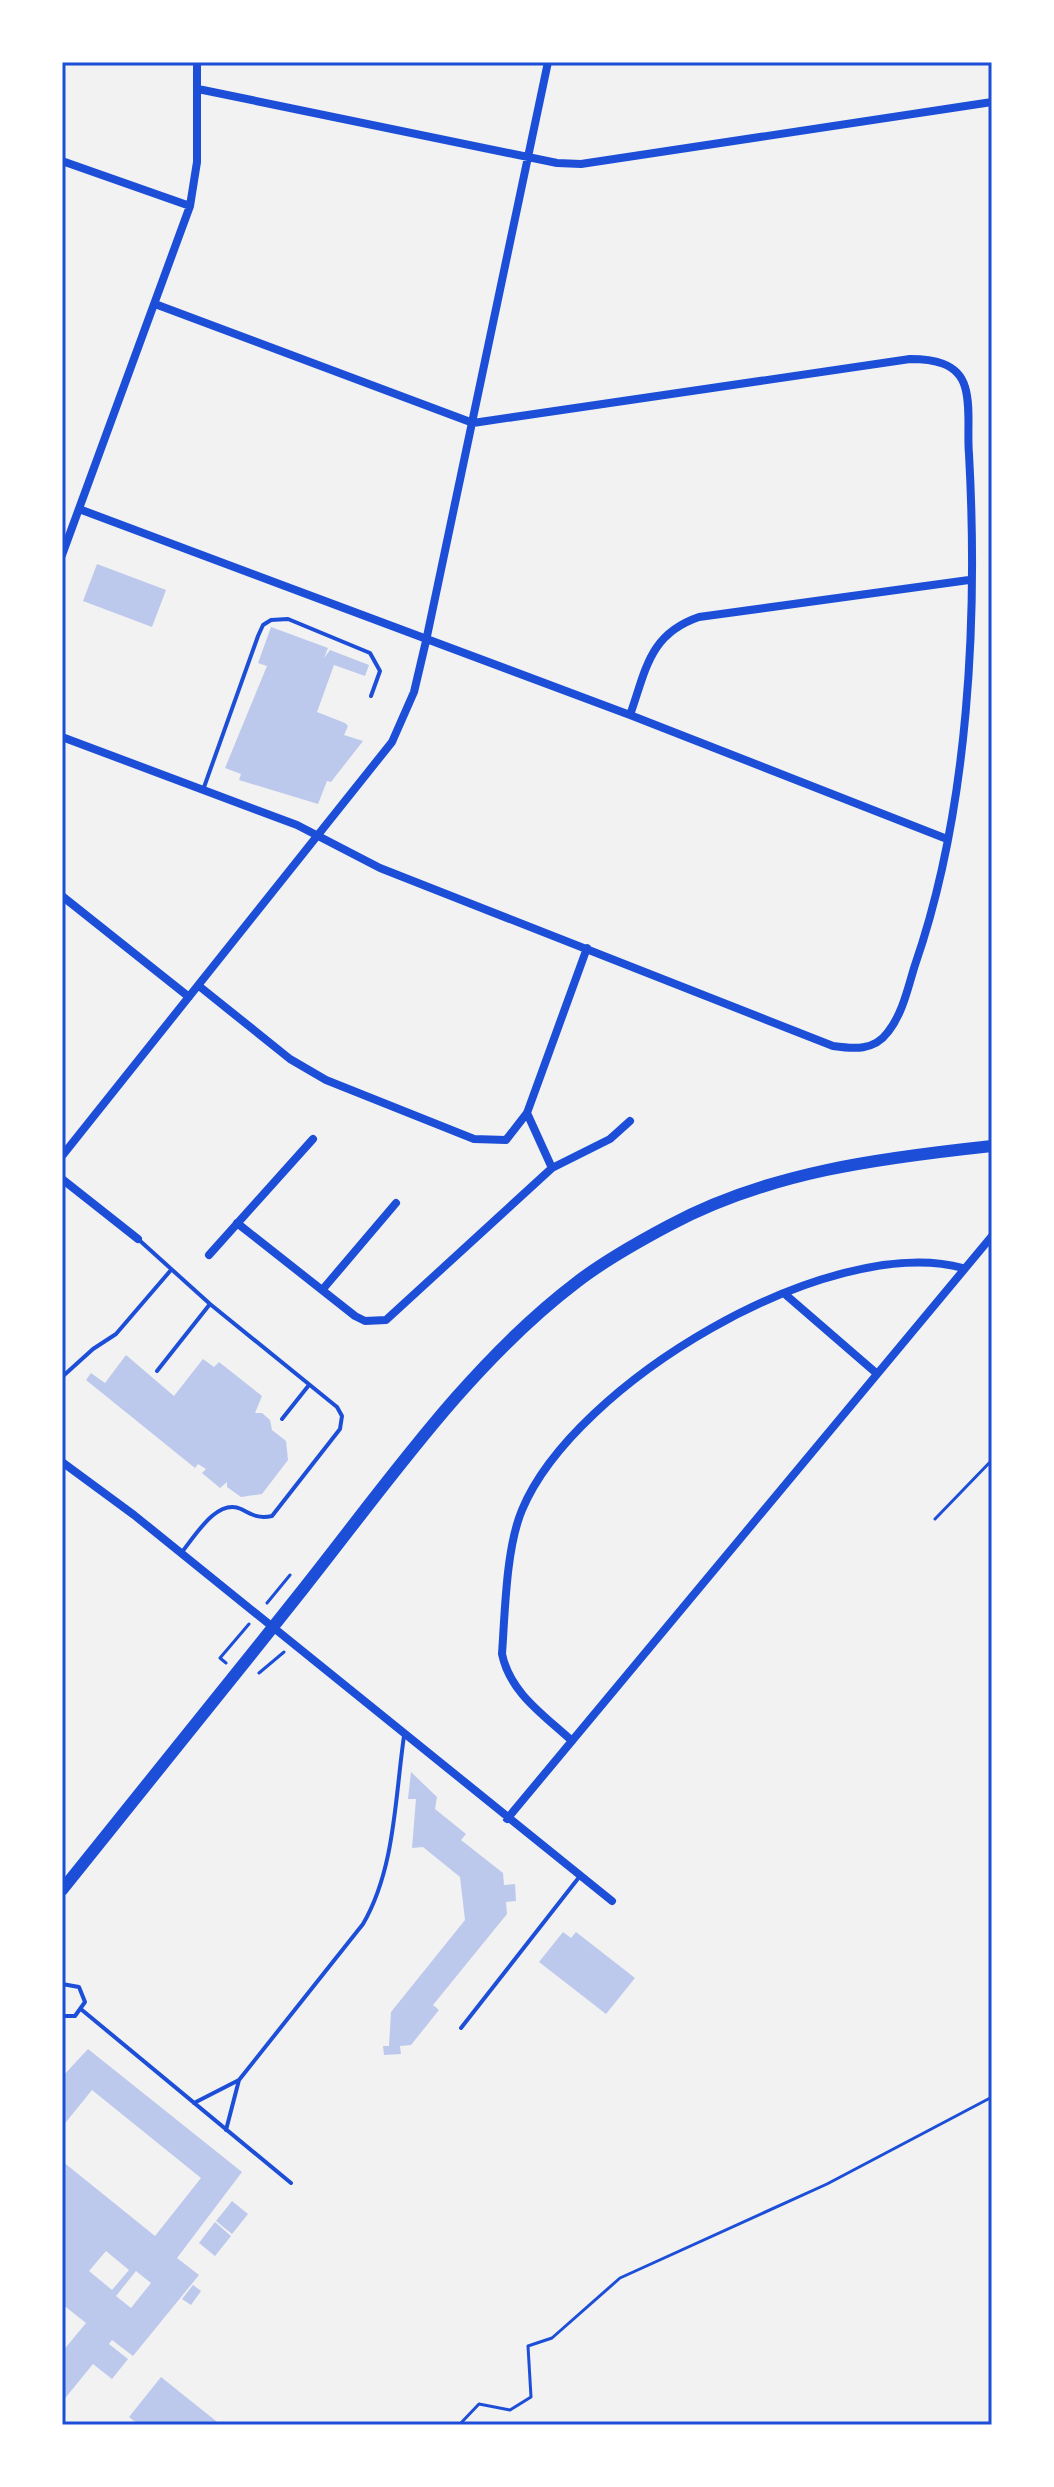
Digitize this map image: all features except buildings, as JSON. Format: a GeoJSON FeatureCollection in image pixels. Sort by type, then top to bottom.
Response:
{"type":"FeatureCollection","features":[{"type":"Feature","properties":{"kind":"main road"},"geometry":{"type":"LineString","coordinates":[[62,1890],[432,1426],[501,1351],[578,1281],[668,1226],[724,1200],[781,1181],[890,1157],[992,1146]]}},
{"type":"Feature","properties":{"kind":"street"},"geometry":{"type":"LineString","coordinates":[[62,555],[190,206],[197,162],[197,62]]}},
{"type":"Feature","properties":{"kind":"street"},"geometry":{"type":"LineString","coordinates":[[62,1156],[392,742],[414,692],[426,641],[548,62]]}},
{"type":"Feature","properties":{"kind":"street"},"geometry":{"type":"LineString","coordinates":[[198,89],[557,163],[603,162],[992,102]]}},
{"type":"Feature","properties":{"kind":"street"},"geometry":{"type":"LineString","coordinates":[[62,161],[190,206]]}},
{"type":"Feature","properties":{"kind":"street"},"geometry":{"type":"LineString","coordinates":[[62,737],[297,825],[380,868],[833,1046],[869,1047],[887,1035],[898,1017],[928,929],[947,839],[959,760],[969,580],[970,483],[965,386],[956,372],[930,359],[473,423],[155,304]]}},
{"type":"Feature","properties":{"kind":"street"},"geometry":{"type":"LineString","coordinates":[[79,509],[630,715],[947,839]]}},
{"type":"Feature","properties":{"kind":"street"},"geometry":{"type":"LineString","coordinates":[[630,715],[651,658],[662,637],[676,625],[699,617],[969,580]]}},
{"type":"Feature","properties":{"kind":"street"},"geometry":{"type":"LineString","coordinates":[[62,896],[189,997]]}},
{"type":"Feature","properties":{"kind":"street"},"geometry":{"type":"LineString","coordinates":[[199,986],[290,1059],[326,1080],[474,1139],[506,1140],[527,1113],[587,948]]}},
{"type":"Feature","properties":{"kind":"street"},"geometry":{"type":"LineString","coordinates":[[527,1113],[552,1168]]}},
{"type":"Feature","properties":{"kind":"street"},"geometry":{"type":"LineString","coordinates":[[237,1223],[355,1316],[365,1321],[386,1320],[552,1168],[610,1139],[630,1121]]}},
{"type":"Feature","properties":{"kind":"street"},"geometry":{"type":"LineString","coordinates":[[209,1255],[313,1139]]}},
{"type":"Feature","properties":{"kind":"street"},"geometry":{"type":"LineString","coordinates":[[62,1179],[138,1239]]}},
{"type":"Feature","properties":{"kind":"street"},"geometry":{"type":"LineString","coordinates":[[323,1289],[396,1203]]}},
{"type":"Feature","properties":{"kind":"street"},"geometry":{"type":"LineString","coordinates":[[507,1819],[875,1372],[992,1236]]}},
{"type":"Feature","properties":{"kind":"street"},"geometry":{"type":"LineString","coordinates":[[572,1741],[517,1690],[506,1673],[502,1654],[514,1537],[521,1510],[560,1450],[643,1371],[695,1337],[786,1295],[852,1271],[929,1263],[963,1268]]}},
{"type":"Feature","properties":{"kind":"street"},"geometry":{"type":"LineString","coordinates":[[786,1295],[875,1372]]}},
{"type":"Feature","properties":{"kind":"street"},"geometry":{"type":"LineString","coordinates":[[62,1462],[181,1553],[612,1901]]}},
{"type":"Feature","properties":{"kind":"lane"},"geometry":{"type":"LineString","coordinates":[[203,790],[258,636],[271,620],[288,619],[370,653],[380,671],[371,696]]}},
{"type":"Feature","properties":{"kind":"lane"},"geometry":{"type":"LineString","coordinates":[[138,1239],[210,1304],[337,1407],[343,1423],[280,1508],[264,1518],[236,1507],[224,1508],[215,1513],[181,1553]]}},
{"type":"Feature","properties":{"kind":"lane"},"geometry":{"type":"LineString","coordinates":[[62,1377],[93,1349],[116,1334],[172,1269]]}},
{"type":"Feature","properties":{"kind":"lane"},"geometry":{"type":"LineString","coordinates":[[157,1371],[210,1304]]}},
{"type":"Feature","properties":{"kind":"lane"},"geometry":{"type":"LineString","coordinates":[[282,1419],[309,1385]]}},
{"type":"Feature","properties":{"kind":"lane"},"geometry":{"type":"LineString","coordinates":[[226,2130],[239,2080],[363,1924],[375,1903],[384,1878],[404,1735]]}},
{"type":"Feature","properties":{"kind":"lane"},"geometry":{"type":"LineString","coordinates":[[461,2028],[580,1876]]}},
{"type":"Feature","properties":{"kind":"lane"},"geometry":{"type":"LineString","coordinates":[[62,1984],[79,1987],[85,2002],[75,2016],[62,2016]]}},
{"type":"Feature","properties":{"kind":"lane"},"geometry":{"type":"LineString","coordinates":[[82,2010],[291,2183]]}},
{"type":"Feature","properties":{"kind":"lane"},"geometry":{"type":"LineString","coordinates":[[194,2103],[239,2080]]}},
{"type":"Feature","properties":{"kind":"path"},"geometry":{"type":"LineString","coordinates":[[935,1519],[992,1460]]}},
{"type":"Feature","properties":{"kind":"path"},"geometry":{"type":"LineString","coordinates":[[459,2425],[479,2404],[510,2410],[531,2397],[528,2346],[552,2338],[620,2278],[827,2184],[992,2097]]}}]}
